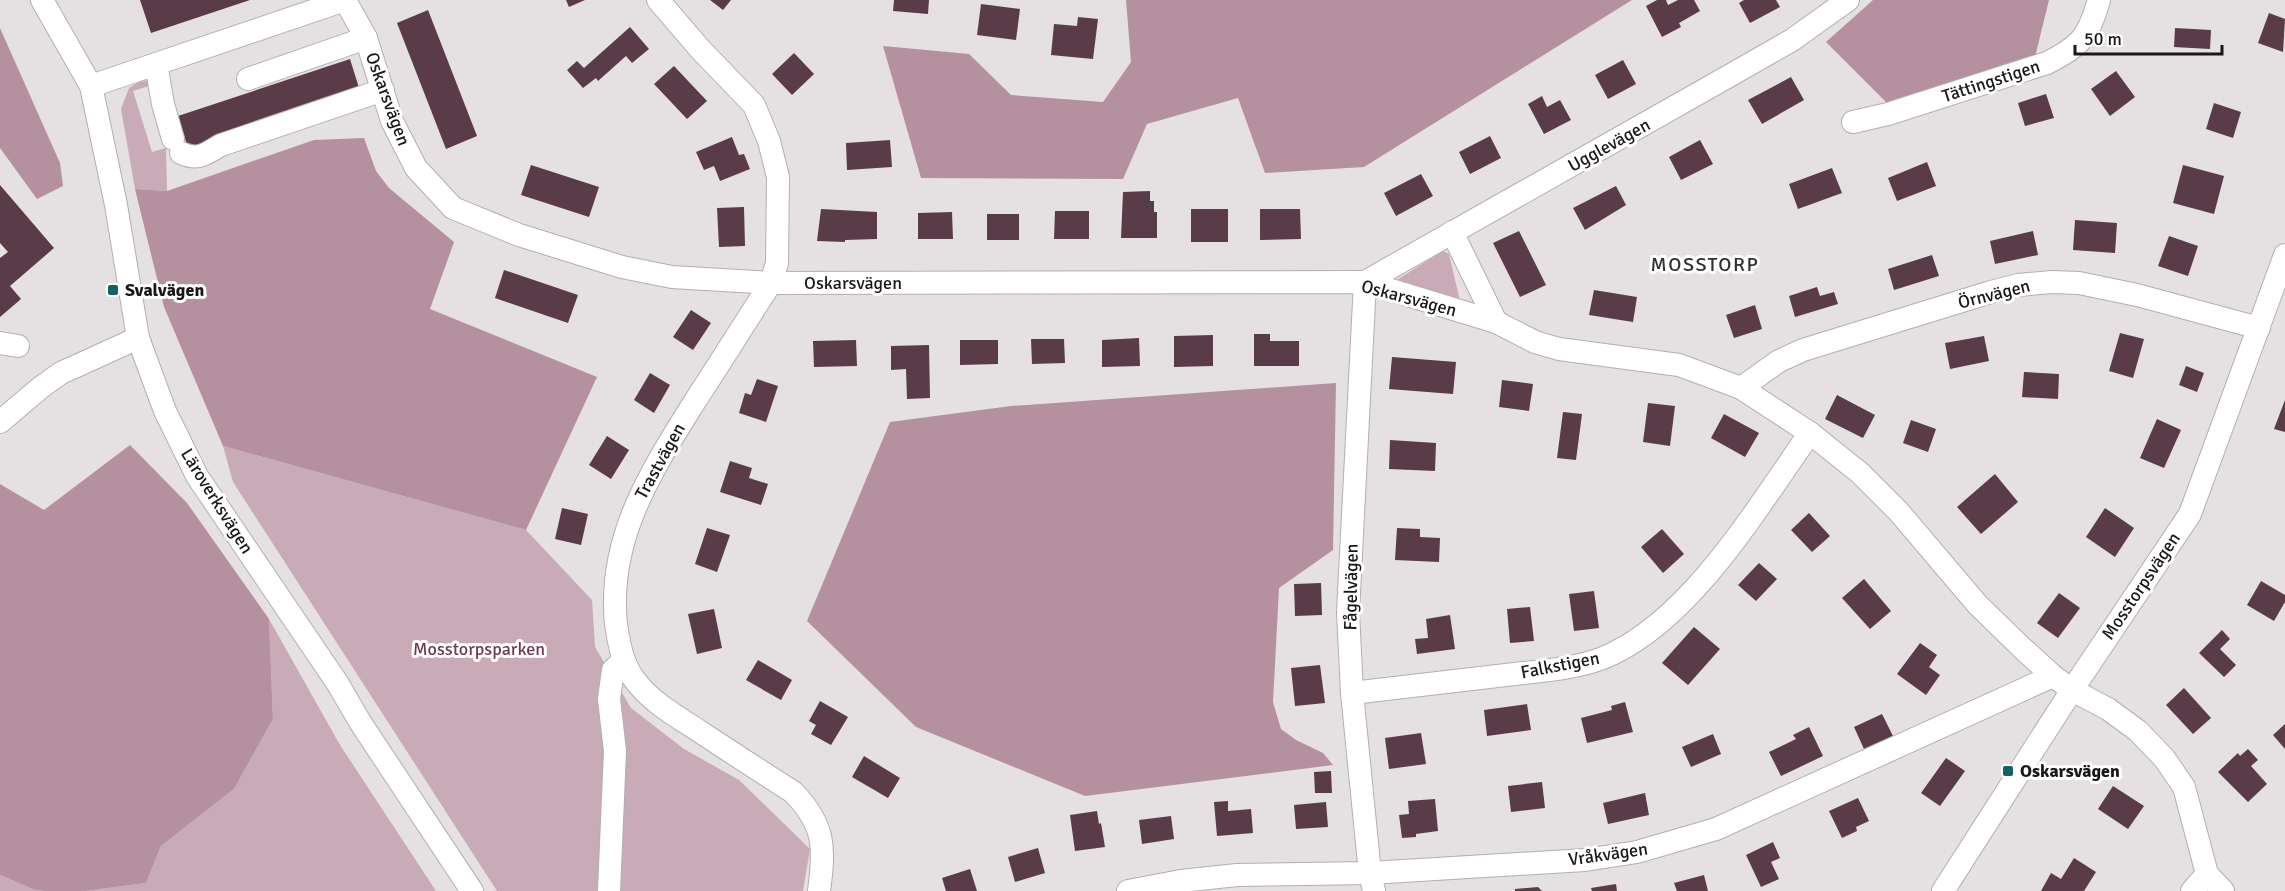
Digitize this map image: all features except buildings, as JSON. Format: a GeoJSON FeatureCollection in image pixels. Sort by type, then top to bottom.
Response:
{"type":"FeatureCollection","features":[{"type":"Feature","properties":{"kind":"street","name":"Läroverksvägen"},"geometry":{"type":"LineString","coordinates":[[42,0],[91,86],[116,205],[138,338],[165,411],[197,476],[338,684],[360,722],[472,891]]}},
{"type":"Feature","properties":{"kind":"street"},"geometry":{"type":"LineString","coordinates":[[91,86],[345,0]]}},
{"type":"Feature","properties":{"kind":"street","name":"Oskarsvägen"},"geometry":{"type":"LineString","coordinates":[[345,0],[366,38],[392,121],[416,168],[453,208],[519,235],[621,267],[672,277],[771,283],[1365,282],[1496,322],[1535,342],[1559,349],[1679,365],[1741,388],[1810,433],[1860,473],[1898,511],[1977,604],[2053,676],[2072,690],[2108,709],[2138,731],[2175,771],[2184,787],[2207,874],[2223,891]]}},
{"type":"Feature","properties":{"kind":"street","name":"Trastvägen"},"geometry":{"type":"LineString","coordinates":[[658,0],[700,49],[754,105],[769,141],[778,177],[777,263],[771,283],[664,449],[638,499],[625,533],[616,568],[614,605],[618,637],[624,661],[634,680],[656,703],[793,792],[808,808],[821,837],[824,858],[819,891]]}},
{"type":"Feature","properties":{"kind":"street","name":"Ugglevägen"},"geometry":{"type":"LineString","coordinates":[[1365,282],[1730,76],[1791,40],[1848,0]]}},
{"type":"Feature","properties":{"kind":"street","name":"Tättingstigen"},"geometry":{"type":"LineString","coordinates":[[1852,122],[1888,114],[2047,63],[2070,51],[2082,40],[2093,19],[2099,0]]}},
{"type":"Feature","properties":{"kind":"street"},"geometry":{"type":"LineString","coordinates":[[248,79],[366,38]]}},
{"type":"Feature","properties":{"kind":"street"},"geometry":{"type":"LineString","coordinates":[[156,64],[163,104],[177,146],[192,158],[201,156],[221,145],[383,90]]}},
{"type":"Feature","properties":{"kind":"street","name":"Oskarsvägen"},"geometry":{"type":"LineString","coordinates":[[1452,232],[1496,322]]}},
{"type":"Feature","properties":{"kind":"street","name":"Mosstorpsvägen"},"geometry":{"type":"LineString","coordinates":[[1943,891],[2072,690],[2190,514],[2285,255]]}},
{"type":"Feature","properties":{"kind":"street","name":"Fågelvägen"},"geometry":{"type":"LineString","coordinates":[[1365,282],[1348,612],[1352,693],[1372,882]]}},
{"type":"Feature","properties":{"kind":"street","name":"Örnvägen"},"geometry":{"type":"LineString","coordinates":[[1741,388],[1779,361],[1803,350],[2018,285],[2079,283],[2146,297],[2259,328]]}},
{"type":"Feature","properties":{"kind":"street"},"geometry":{"type":"LineString","coordinates":[[0,422],[61,373],[138,338]]}},
{"type":"Feature","properties":{"kind":"street","name":"Falkstigen"},"geometry":{"type":"LineString","coordinates":[[1352,693],[1545,670],[1590,662],[1611,655],[1659,624],[1719,560],[1810,433]]}},
{"type":"Feature","properties":{"kind":"street"},"geometry":{"type":"LineString","coordinates":[[609,891],[615,751],[609,699],[613,670],[624,661]]}},
{"type":"Feature","properties":{"kind":"street","name":"Vråkvägen"},"geometry":{"type":"LineString","coordinates":[[1128,891],[1181,881],[1237,875],[1372,882],[1585,860],[1637,852],[1716,829],[2053,676]]}},
{"type":"Feature","properties":{"kind":"street"},"geometry":{"type":"LineString","coordinates":[[2192,891],[2207,874]]}},
{"type":"Feature","properties":{"kind":"green space"},"geometry":{"type":"Polygon","coordinates":[[[147,80],[149,86],[133,91],[152,152],[166,148],[167,191],[135,189],[121,109],[129,88],[147,80]]]}},
{"type":"Feature","properties":{"kind":"green space"},"geometry":{"type":"Polygon","coordinates":[[[1443,251],[1449,254],[1460,301],[1395,281],[1443,251]]]}},
{"type":"Feature","properties":{"kind":"green space","name":"Mosstorpsparken"},"geometry":{"type":"Polygon","coordinates":[[[223,446],[526,530],[592,600],[595,647],[631,708],[684,749],[739,780],[810,849],[803,891],[497,891],[233,482],[223,446]]]}},
{"type":"Feature","properties":{"kind":"green space"},"geometry":{"type":"Polygon","coordinates":[[[269,619],[340,745],[436,891],[85,891],[146,883],[161,846],[234,789],[273,719],[269,619]]]}},
{"type":"Feature","properties":{"kind":"green space"},"geometry":{"type":"Polygon","coordinates":[[[0,875],[35,890],[45,891],[0,891],[0,875]]]}},
{"type":"Feature","properties":{"kind":"shaded area"},"geometry":{"type":"Polygon","coordinates":[[[1126,0],[1632,0],[1364,167],[1265,173],[1238,98],[1147,124],[1123,179],[921,178],[883,46],[969,54],[1011,95],[1103,102],[1131,62],[1126,0]]]}},
{"type":"Feature","properties":{"kind":"shaded area"},"geometry":{"type":"Polygon","coordinates":[[[1873,0],[2049,0],[2035,57],[1887,103],[1826,42],[1873,0]]]}},
{"type":"Feature","properties":{"kind":"shaded area"},"geometry":{"type":"Polygon","coordinates":[[[0,28],[60,163],[63,186],[37,199],[0,148],[0,28]]]}},
{"type":"Feature","properties":{"kind":"shaded area"},"geometry":{"type":"Polygon","coordinates":[[[364,138],[376,171],[389,188],[454,242],[430,309],[597,377],[526,530],[223,446],[164,307],[135,189],[167,191],[314,140],[364,138]]]}},
{"type":"Feature","properties":{"kind":"shaded area"},"geometry":{"type":"Polygon","coordinates":[[[1336,383],[1333,550],[1279,588],[1273,702],[1281,729],[1296,740],[1323,753],[1333,765],[1085,796],[916,727],[807,621],[890,422],[1011,406],[1336,383]]]}},
{"type":"Feature","properties":{"kind":"shaded area"},"geometry":{"type":"Polygon","coordinates":[[[130,445],[187,503],[269,619],[273,719],[234,789],[161,846],[146,883],[85,891],[35,890],[0,875],[0,484],[44,510],[130,445]]]}},
{"type":"Feature","properties":{"kind":"place","name":"Svalvägen"},"geometry":{"type":"Point","coordinates":[113,290]}},
{"type":"Feature","properties":{"kind":"place","name":"Oskarsvägen"},"geometry":{"type":"Point","coordinates":[2008,771]}},
{"type":"Feature","properties":{"kind":"district","name":"MOSSTORP"},"geometry":{"type":"Point","coordinates":[1705,264]}}]}
